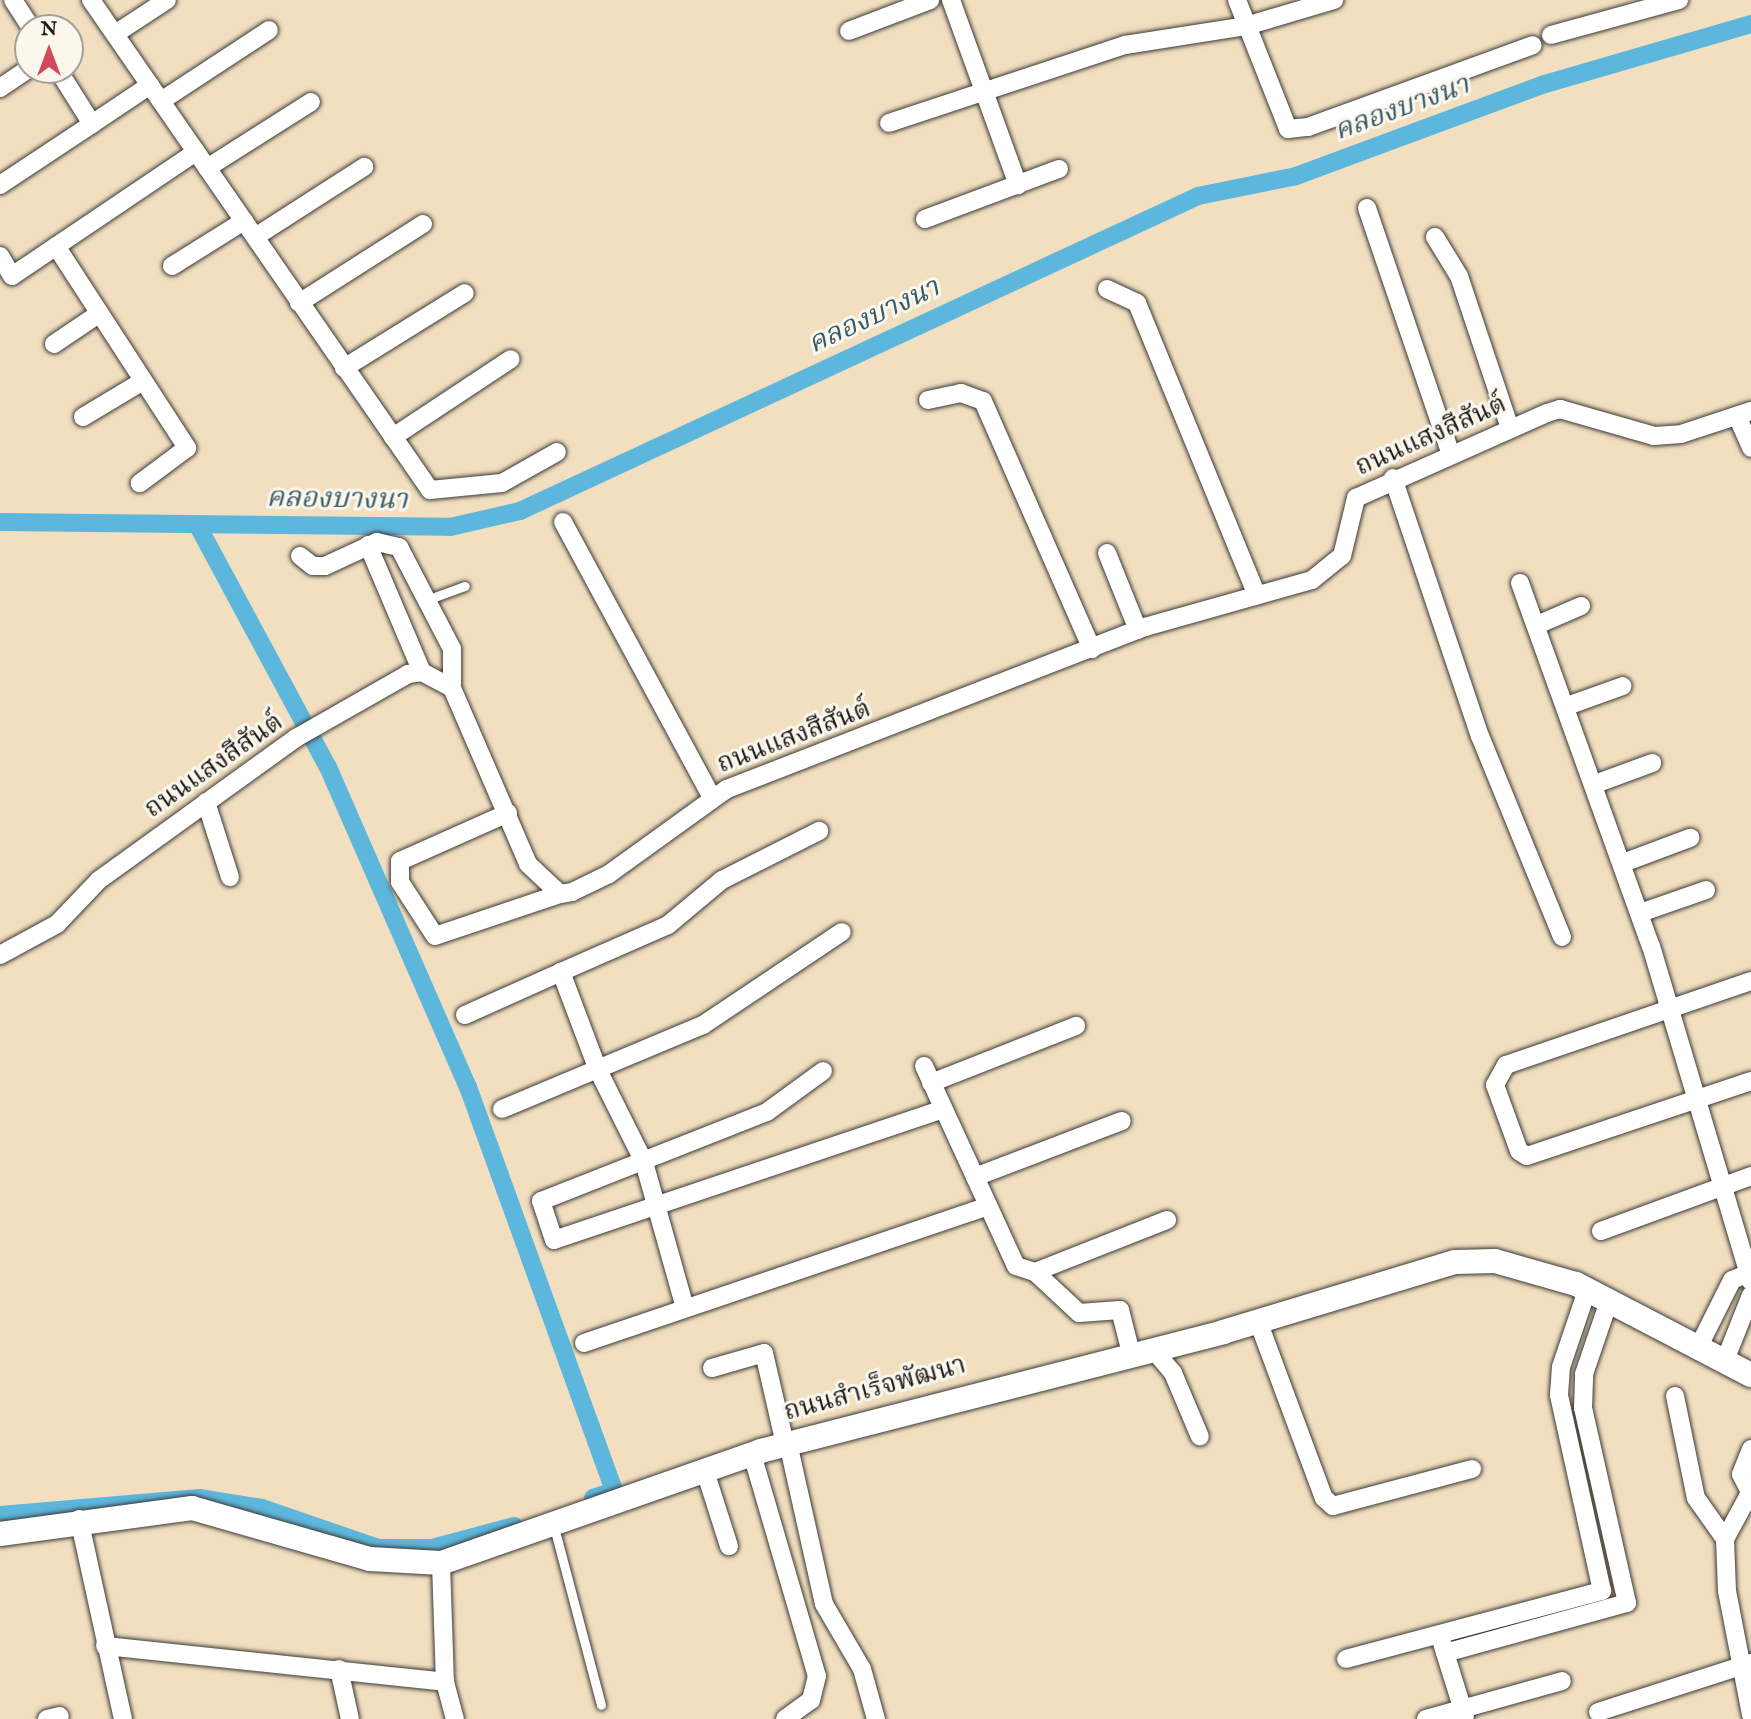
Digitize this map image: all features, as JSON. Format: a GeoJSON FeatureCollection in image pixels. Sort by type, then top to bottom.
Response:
{"type":"FeatureCollection","features":[{"type":"Feature","properties":{"kind":"street"},"geometry":{"type":"LineString","coordinates":[[91,0],[430,491],[502,483],[557,452]]}},
{"type":"Feature","properties":{"kind":"street"},"geometry":{"type":"LineString","coordinates":[[115,34],[167,0]]}},
{"type":"Feature","properties":{"kind":"street"},"geometry":{"type":"LineString","coordinates":[[849,31],[930,0]]}},
{"type":"Feature","properties":{"kind":"street"},"geometry":{"type":"LineString","coordinates":[[951,0],[1017,185]]}},
{"type":"Feature","properties":{"kind":"street"},"geometry":{"type":"LineString","coordinates":[[1237,0],[1288,129],[1308,127],[1534,45]]}},
{"type":"Feature","properties":{"kind":"street"},"geometry":{"type":"LineString","coordinates":[[889,123],[1125,45],[1246,26],[1334,0]]}},
{"type":"Feature","properties":{"kind":"street"},"geometry":{"type":"LineString","coordinates":[[1551,35],[1679,0]]}},
{"type":"Feature","properties":{"kind":"street"},"geometry":{"type":"LineString","coordinates":[[161,101],[269,30]]}},
{"type":"Feature","properties":{"kind":"street"},"geometry":{"type":"LineString","coordinates":[[67,84],[92,124]]}},
{"type":"Feature","properties":{"kind":"street"},"geometry":{"type":"LineString","coordinates":[[0,185],[150,85]]}},
{"type":"Feature","properties":{"kind":"street"},"geometry":{"type":"LineString","coordinates":[[207,168],[311,102]]}},
{"type":"Feature","properties":{"kind":"street"},"geometry":{"type":"LineString","coordinates":[[0,257],[12,276],[196,152]]}},
{"type":"Feature","properties":{"kind":"street"},"geometry":{"type":"LineString","coordinates":[[255,237],[364,167]]}},
{"type":"Feature","properties":{"kind":"street"},"geometry":{"type":"LineString","coordinates":[[925,219],[1059,169]]}},
{"type":"Feature","properties":{"kind":"street"},"geometry":{"type":"LineString","coordinates":[[1367,208],[1451,455]]}},
{"type":"Feature","properties":{"kind":"street"},"geometry":{"type":"LineString","coordinates":[[172,265],[244,222]]}},
{"type":"Feature","properties":{"kind":"street"},"geometry":{"type":"LineString","coordinates":[[299,303],[423,224]]}},
{"type":"Feature","properties":{"kind":"street"},"geometry":{"type":"LineString","coordinates":[[1435,237],[1455,264],[1510,428]]}},
{"type":"Feature","properties":{"kind":"street"},"geometry":{"type":"LineString","coordinates":[[56,246],[187,448],[140,483]]}},
{"type":"Feature","properties":{"kind":"street"},"geometry":{"type":"LineString","coordinates":[[1107,289],[1137,303],[1257,595]]}},
{"type":"Feature","properties":{"kind":"street"},"geometry":{"type":"LineString","coordinates":[[344,368],[465,293]]}},
{"type":"Feature","properties":{"kind":"street"},"geometry":{"type":"LineString","coordinates":[[54,344],[100,313]]}},
{"type":"Feature","properties":{"kind":"street"},"geometry":{"type":"LineString","coordinates":[[393,437],[511,359]]}},
{"type":"Feature","properties":{"kind":"street"},"geometry":{"type":"LineString","coordinates":[[83,417],[143,381]]}},
{"type":"Feature","properties":{"kind":"street"},"geometry":{"type":"LineString","coordinates":[[928,400],[961,393],[983,401],[1093,649]]}},
{"type":"Feature","properties":{"kind":"street","name":"ถนนแสงสีสันต์"},"geometry":{"type":"LineString","coordinates":[[508,813],[400,861],[400,882],[435,936],[593,884],[712,798],[1138,630],[1257,595],[1298,586],[1335,567],[1350,508],[1393,478],[1510,428],[1560,409],[1654,436],[1744,413]]}},
{"type":"Feature","properties":{"kind":"street"},"geometry":{"type":"LineString","coordinates":[[1744,413],[1751,448]]}},
{"type":"Feature","properties":{"kind":"street"},"geometry":{"type":"LineString","coordinates":[[1393,478],[1480,736],[1562,937]]}},
{"type":"Feature","properties":{"kind":"street"},"geometry":{"type":"LineString","coordinates":[[563,522],[712,798]]}},
{"type":"Feature","properties":{"kind":"street"},"geometry":{"type":"LineString","coordinates":[[368,545],[422,672],[452,688]]}},
{"type":"Feature","properties":{"kind":"street"},"geometry":{"type":"LineString","coordinates":[[300,556],[313,566],[337,565],[368,545],[399,547],[429,600],[452,649],[452,688],[528,864],[560,894]]}},
{"type":"Feature","properties":{"kind":"street"},"geometry":{"type":"LineString","coordinates":[[1107,554],[1138,630]]}},
{"type":"Feature","properties":{"kind":"street"},"geometry":{"type":"LineString","coordinates":[[1520,583],[1567,706],[1640,913],[1665,1009],[1746,1274],[1698,1348]]}},
{"type":"Feature","properties":{"kind":"street"},"geometry":{"type":"LineString","coordinates":[[1537,625],[1581,606]]}},
{"type":"Feature","properties":{"kind":"street","name":"ถนนแสงสีสันต์"},"geometry":{"type":"LineString","coordinates":[[0,955],[57,925],[99,880],[296,738],[332,719],[380,687],[422,672]]}},
{"type":"Feature","properties":{"kind":"street"},"geometry":{"type":"LineString","coordinates":[[1567,706],[1623,686]]}},
{"type":"Feature","properties":{"kind":"street"},"geometry":{"type":"LineString","coordinates":[[1595,784],[1652,763]]}},
{"type":"Feature","properties":{"kind":"street"},"geometry":{"type":"LineString","coordinates":[[206,802],[230,877]]}},
{"type":"Feature","properties":{"kind":"street"},"geometry":{"type":"LineString","coordinates":[[465,1015],[668,925],[722,880],[819,831]]}},
{"type":"Feature","properties":{"kind":"street"},"geometry":{"type":"LineString","coordinates":[[1623,863],[1690,838]]}},
{"type":"Feature","properties":{"kind":"street"},"geometry":{"type":"LineString","coordinates":[[1640,913],[1706,890]]}},
{"type":"Feature","properties":{"kind":"street"},"geometry":{"type":"LineString","coordinates":[[502,1109],[704,1025],[842,932]]}},
{"type":"Feature","properties":{"kind":"street"},"geometry":{"type":"LineString","coordinates":[[561,972],[598,1070],[644,1162],[685,1308]]}},
{"type":"Feature","properties":{"kind":"street"},"geometry":{"type":"LineString","coordinates":[[1751,981],[1506,1065],[1495,1085],[1519,1150],[1527,1156],[1751,1081]]}},
{"type":"Feature","properties":{"kind":"street"},"geometry":{"type":"LineString","coordinates":[[1076,1027],[928,1074],[1016,1266],[1035,1272],[1079,1313],[1120,1310],[1142,1351],[1173,1373],[1200,1437]]}},
{"type":"Feature","properties":{"kind":"street"},"geometry":{"type":"LineString","coordinates":[[823,1071],[768,1112],[541,1201],[554,1240],[944,1109]]}},
{"type":"Feature","properties":{"kind":"street"},"geometry":{"type":"LineString","coordinates":[[975,1177],[1122,1121]]}},
{"type":"Feature","properties":{"kind":"street"},"geometry":{"type":"LineString","coordinates":[[1601,1231],[1751,1176]]}},
{"type":"Feature","properties":{"kind":"street"},"geometry":{"type":"LineString","coordinates":[[584,1343],[988,1206]]}},
{"type":"Feature","properties":{"kind":"street"},"geometry":{"type":"LineString","coordinates":[[1035,1272],[1167,1220]]}},
{"type":"Feature","properties":{"kind":"street","name":"ถนนสำเร็จพัฒนา"},"geometry":{"type":"LineString","coordinates":[[0,1534],[79,1519],[192,1508],[370,1559],[441,1563],[564,1523],[638,1493],[752,1454],[1258,1321],[1455,1262],[1506,1263],[1598,1295],[1751,1375]]}},
{"type":"Feature","properties":{"kind":"street"},"geometry":{"type":"LineString","coordinates":[[1598,1295],[1584,1374],[1583,1408],[1627,1603]]}},
{"type":"Feature","properties":{"kind":"street"},"geometry":{"type":"LineString","coordinates":[[1598,1295],[1561,1367],[1559,1395],[1602,1591]]}},
{"type":"Feature","properties":{"kind":"street"},"geometry":{"type":"LineString","coordinates":[[1724,1363],[1751,1295]]}},
{"type":"Feature","properties":{"kind":"street"},"geometry":{"type":"LineString","coordinates":[[1258,1321],[1324,1497],[1333,1506],[1472,1469]]}},
{"type":"Feature","properties":{"kind":"street"},"geometry":{"type":"LineString","coordinates":[[712,1368],[764,1353],[824,1604],[862,1669],[877,1719]]}},
{"type":"Feature","properties":{"kind":"street"},"geometry":{"type":"LineString","coordinates":[[1675,1396],[1696,1498],[1725,1539],[1751,1715]]}},
{"type":"Feature","properties":{"kind":"street"},"geometry":{"type":"LineString","coordinates":[[1725,1539],[1750,1492],[1741,1474],[1751,1449]]}},
{"type":"Feature","properties":{"kind":"street"},"geometry":{"type":"LineString","coordinates":[[752,1454],[817,1676],[811,1700],[785,1719]]}},
{"type":"Feature","properties":{"kind":"street"},"geometry":{"type":"LineString","coordinates":[[705,1471],[729,1546]]}},
{"type":"Feature","properties":{"kind":"street"},"geometry":{"type":"LineString","coordinates":[[1577,1481],[1599,1476]]}},
{"type":"Feature","properties":{"kind":"street"},"geometry":{"type":"LineString","coordinates":[[79,1519],[123,1719]]}},
{"type":"Feature","properties":{"kind":"street"},"geometry":{"type":"LineString","coordinates":[[441,1563],[445,1682],[455,1719]]}},
{"type":"Feature","properties":{"kind":"street"},"geometry":{"type":"LineString","coordinates":[[1346,1659],[1602,1591],[1627,1603]]}},
{"type":"Feature","properties":{"kind":"street"},"geometry":{"type":"LineString","coordinates":[[1445,1653],[1627,1603]]}},
{"type":"Feature","properties":{"kind":"street"},"geometry":{"type":"LineString","coordinates":[[1439,1633],[1464,1714]]}},
{"type":"Feature","properties":{"kind":"street"},"geometry":{"type":"LineString","coordinates":[[105,1646],[445,1682]]}},
{"type":"Feature","properties":{"kind":"street"},"geometry":{"type":"LineString","coordinates":[[1598,1712],[1745,1665]]}},
{"type":"Feature","properties":{"kind":"street"},"geometry":{"type":"LineString","coordinates":[[339,1669],[350,1719]]}},
{"type":"Feature","properties":{"kind":"street"},"geometry":{"type":"LineString","coordinates":[[1426,1719],[1464,1714],[1562,1681]]}},
{"type":"Feature","properties":{"kind":"lane"},"geometry":{"type":"LineString","coordinates":[[429,600],[465,586]]}},
{"type":"Feature","properties":{"kind":"lane"},"geometry":{"type":"LineString","coordinates":[[564,1523],[601,1705]]}},
{"type":"Feature","properties":{"kind":"waterway","name":"คลองบางนา"},"geometry":{"type":"LineString","coordinates":[[0,522],[450,527],[520,511],[1198,196],[1296,176],[1545,84],[1751,24]]}},
{"type":"Feature","properties":{"kind":"waterway"},"geometry":{"type":"LineString","coordinates":[[198,526],[328,767],[468,1087],[614,1491],[593,1498]]}},
{"type":"Feature","properties":{"kind":"waterway"},"geometry":{"type":"LineString","coordinates":[[0,1515],[199,1498],[262,1508],[378,1548],[432,1548],[514,1526]]}}]}
